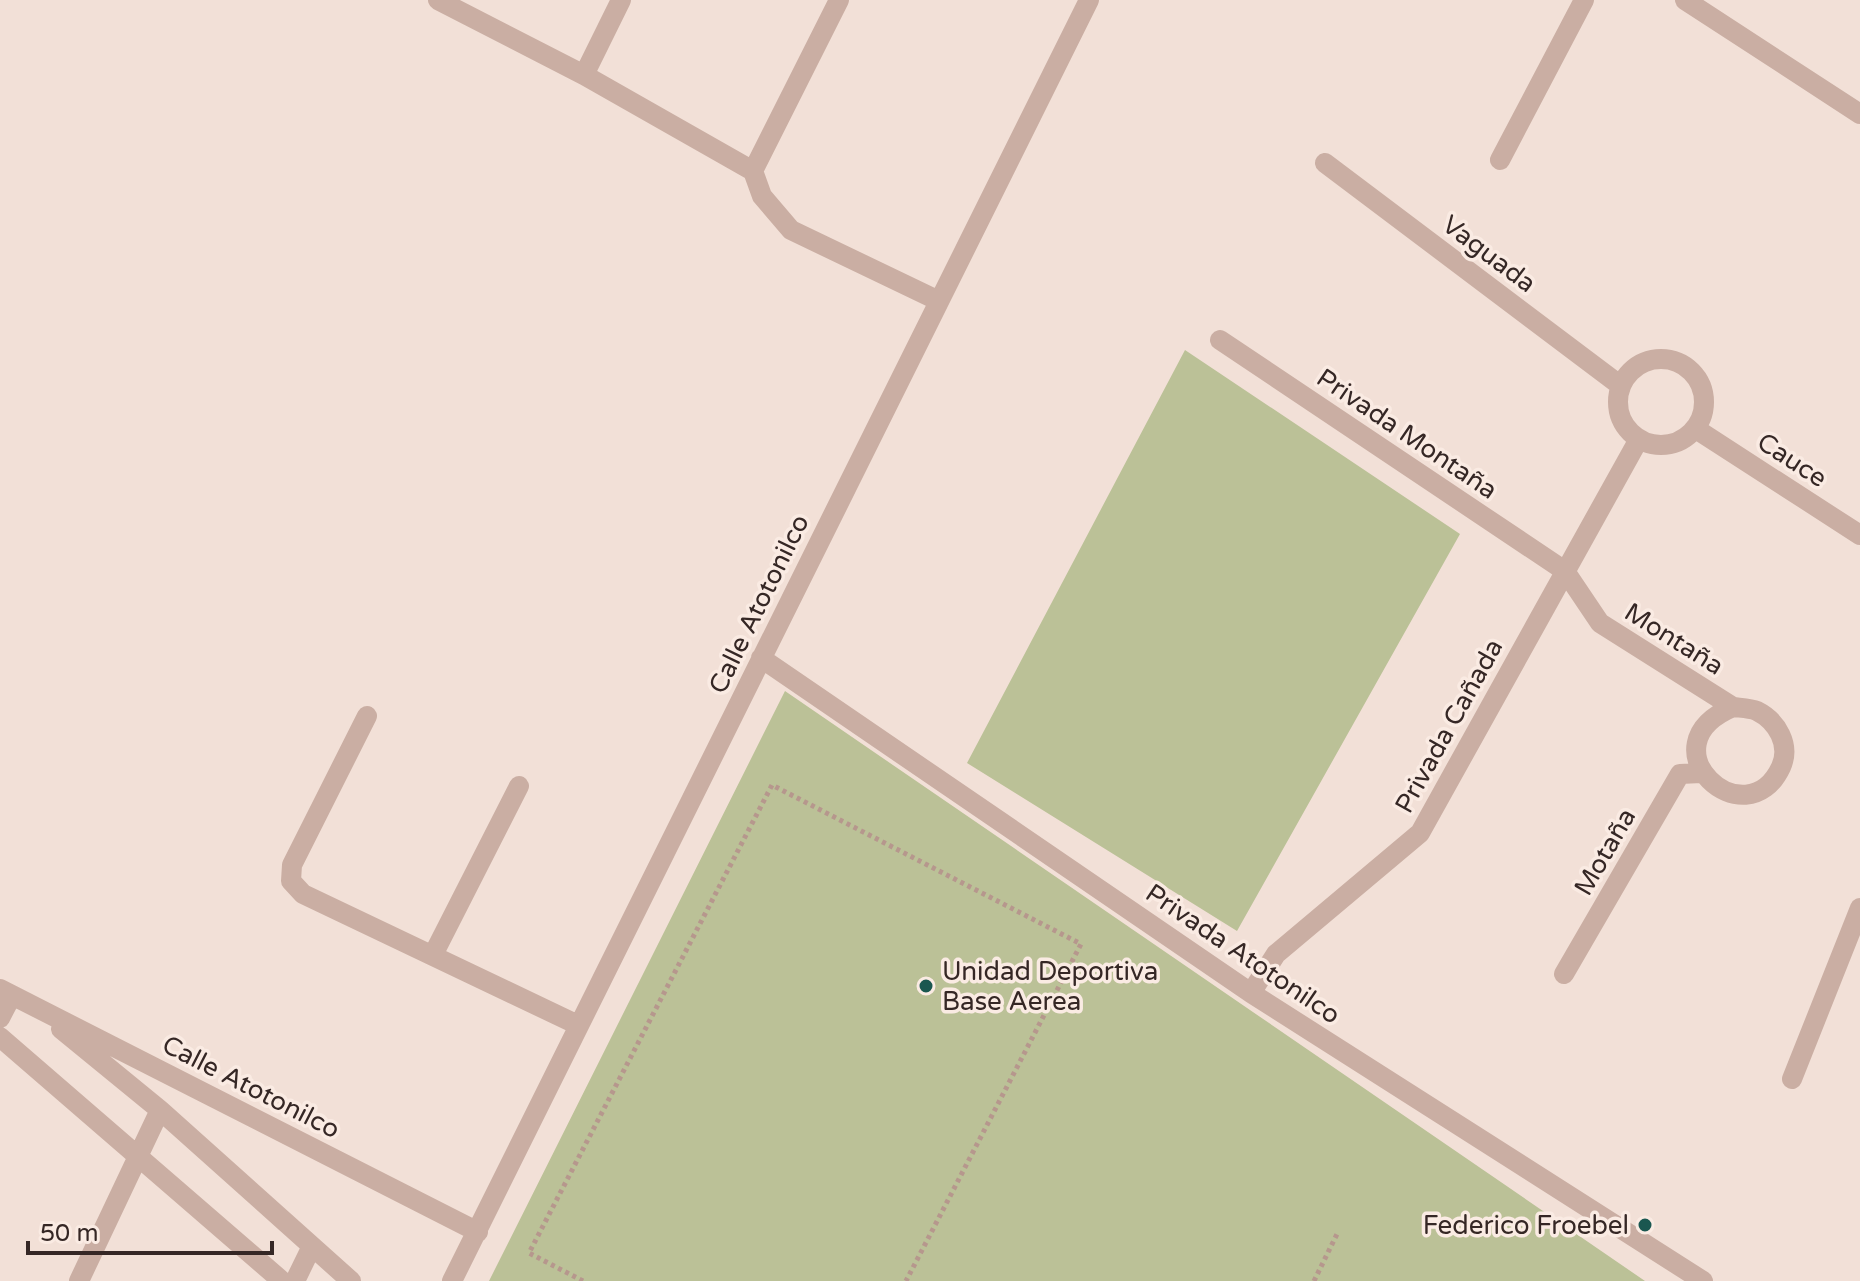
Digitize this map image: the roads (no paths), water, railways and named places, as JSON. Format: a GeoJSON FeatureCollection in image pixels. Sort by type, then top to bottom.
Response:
{"type":"FeatureCollection","features":[{"type":"Feature","properties":{"kind":"street"},"geometry":{"type":"LineString","coordinates":[[438,0],[584,75],[753,171],[762,196],[791,230],[939,301]]}},
{"type":"Feature","properties":{"kind":"street"},"geometry":{"type":"LineString","coordinates":[[584,75],[621,0]]}},
{"type":"Feature","properties":{"kind":"street"},"geometry":{"type":"LineString","coordinates":[[753,171],[839,0]]}},
{"type":"Feature","properties":{"kind":"street","name":"Calle Atotonilco"},"geometry":{"type":"LineString","coordinates":[[452,1281],[1089,0]]}},
{"type":"Feature","properties":{"kind":"street"},"geometry":{"type":"LineString","coordinates":[[1500,160],[1584,0]]}},
{"type":"Feature","properties":{"kind":"street"},"geometry":{"type":"LineString","coordinates":[[1685,0],[1860,114]]}},
{"type":"Feature","properties":{"kind":"street","name":"Vaguada"},"geometry":{"type":"LineString","coordinates":[[1325,163],[1621,386]]}},
{"type":"Feature","properties":{"kind":"street","name":"Privada Montaña"},"geometry":{"type":"LineString","coordinates":[[1220,340],[1565,571]]}},
{"type":"Feature","properties":{"kind":"street"},"geometry":{"type":"LineString","coordinates":[[1652,360],[1673,361],[1692,371],[1703,388],[1704,410],[1696,429],[1679,442],[1659,445],[1639,439],[1625,425],[1618,406],[1621,386],[1633,369],[1652,360]]}},
{"type":"Feature","properties":{"kind":"street","name":"Cauce"},"geometry":{"type":"LineString","coordinates":[[1696,429],[1857,525]]}},
{"type":"Feature","properties":{"kind":"street","name":"Privada Cañada"},"geometry":{"type":"LineString","coordinates":[[1251,993],[1276,954],[1420,833],[1639,439]]}},
{"type":"Feature","properties":{"kind":"street","name":"Montaña"},"geometry":{"type":"LineString","coordinates":[[1565,571],[1600,623],[1733,707]]}},
{"type":"Feature","properties":{"kind":"street","name":"Privada Atotonilco"},"geometry":{"type":"LineString","coordinates":[[761,658],[1251,993],[1703,1281]]}},
{"type":"Feature","properties":{"kind":"street"},"geometry":{"type":"LineString","coordinates":[[1733,707],[1755,709],[1773,721],[1783,739],[1784,761],[1775,780],[1758,792],[1736,795],[1716,788],[1701,773],[1695,753],[1700,732],[1714,716],[1733,707]]}},
{"type":"Feature","properties":{"kind":"street"},"geometry":{"type":"LineString","coordinates":[[367,716],[292,865],[291,881],[303,894],[578,1025]]}},
{"type":"Feature","properties":{"kind":"street","name":"Motaña"},"geometry":{"type":"LineString","coordinates":[[1564,974],[1680,774],[1701,773]]}},
{"type":"Feature","properties":{"kind":"street"},"geometry":{"type":"LineString","coordinates":[[433,955],[519,786]]}},
{"type":"Feature","properties":{"kind":"street"},"geometry":{"type":"LineString","coordinates":[[1792,1079],[1860,908]]}},
{"type":"Feature","properties":{"kind":"street"},"geometry":{"type":"LineString","coordinates":[[0,1018],[14,996],[160,1110],[351,1281]]}},
{"type":"Feature","properties":{"kind":"street","name":"Calle Atotonilco"},"geometry":{"type":"LineString","coordinates":[[14,996],[478,1232]]}},
{"type":"Feature","properties":{"kind":"street"},"geometry":{"type":"LineString","coordinates":[[0,1037],[282,1281]]}},
{"type":"Feature","properties":{"kind":"street"},"geometry":{"type":"LineString","coordinates":[[79,1281],[160,1110]]}},
{"type":"Feature","properties":{"kind":"street"},"geometry":{"type":"LineString","coordinates":[[295,1281],[312,1246]]}},
{"type":"Feature","properties":{"kind":"place","name":"Unidad Deportiva Base Aerea"},"geometry":{"type":"Point","coordinates":[926,986]}},
{"type":"Feature","properties":{"kind":"place","name":"Federico Froebel"},"geometry":{"type":"Point","coordinates":[1645,1225]}}]}
